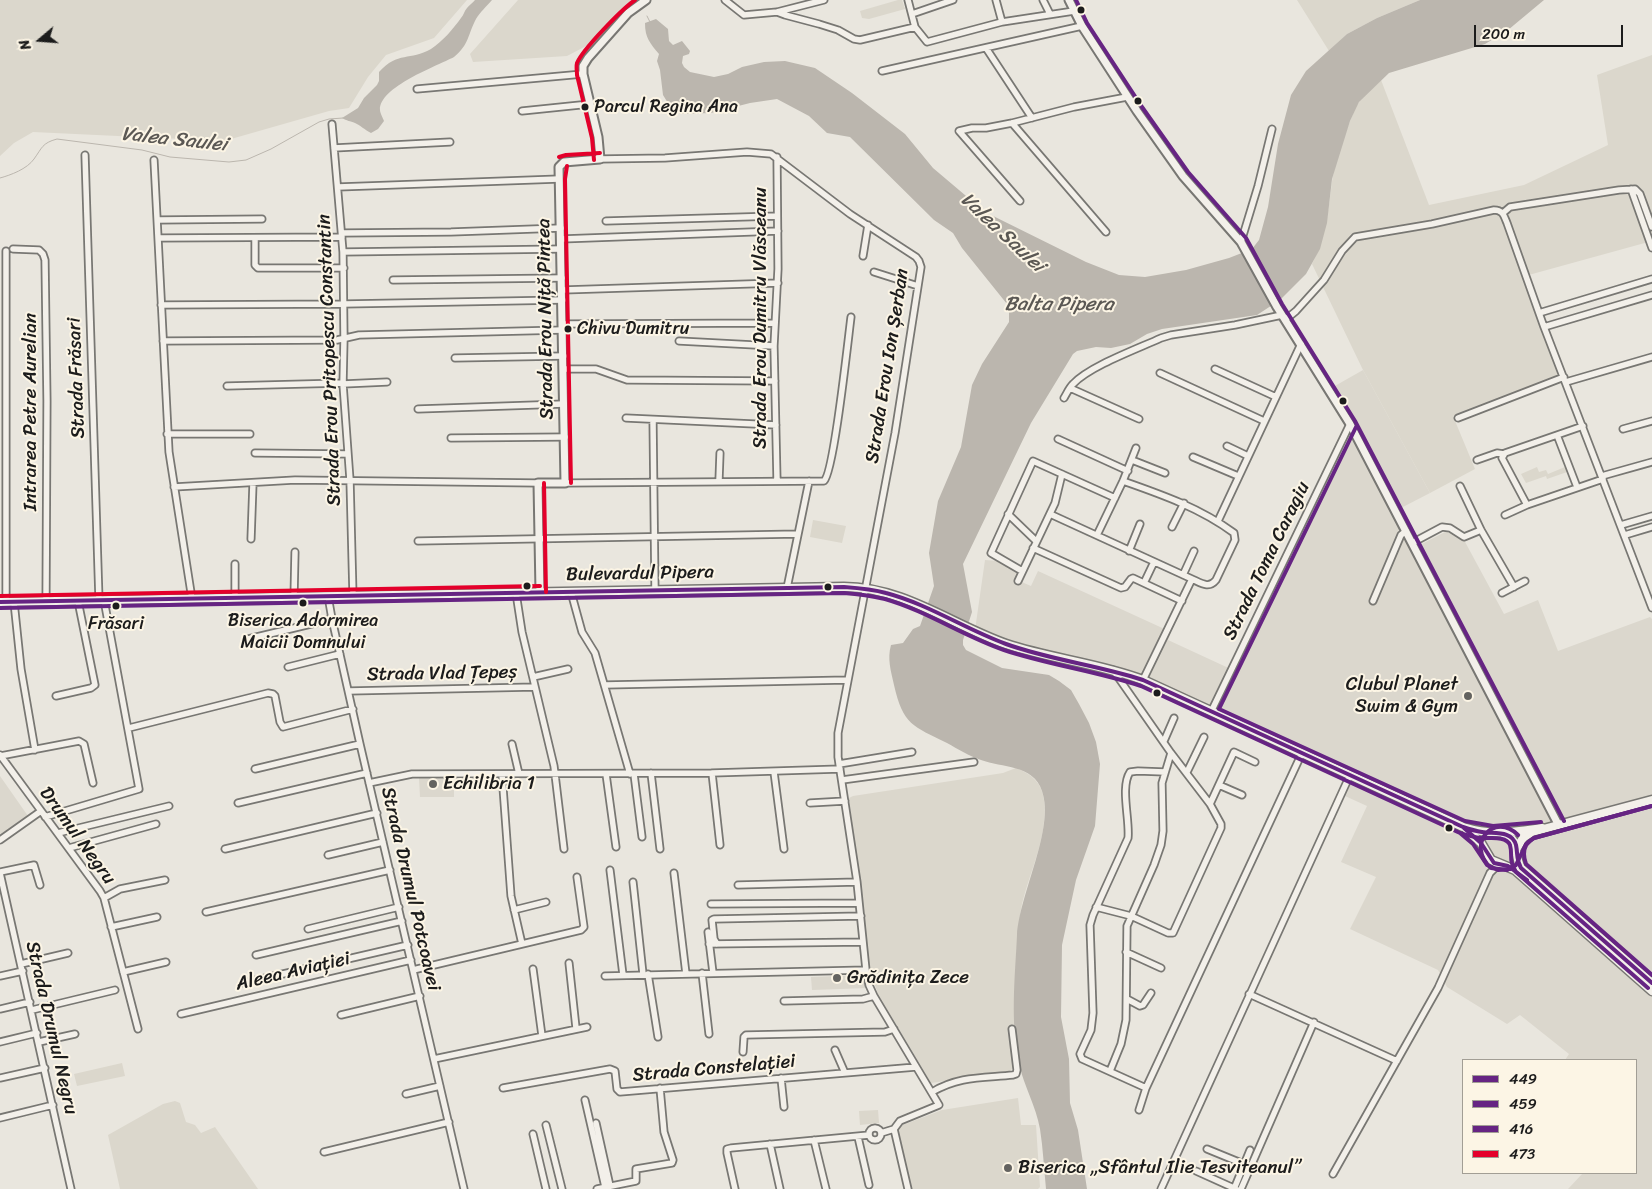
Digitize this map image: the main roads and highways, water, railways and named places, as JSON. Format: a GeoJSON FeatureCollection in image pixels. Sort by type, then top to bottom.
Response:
{"type":"FeatureCollection","features":[{"type":"Feature","properties":{"kind":"main road","name":"Bulevardul Pipera"},"geometry":{"type":"LineString","coordinates":[[7,602],[864,588],[884,592],[917,605],[1006,644],[1039,654],[1112,670],[1143,680],[1464,827]]}},
{"type":"Feature","properties":{"kind":"main road"},"geometry":{"type":"LineString","coordinates":[[1487,854],[1487,842],[1494,835],[1542,828],[1648,801],[1652,796]]}},
{"type":"Feature","properties":{"kind":"main road"},"geometry":{"type":"LineString","coordinates":[[1464,827],[1507,834],[1514,840],[1517,852],[1510,862],[1501,864]]}},
{"type":"Feature","properties":{"kind":"main road"},"geometry":{"type":"LineString","coordinates":[[1464,827],[1475,837],[1491,860],[1515,870],[1652,991]]}},
{"type":"Feature","properties":{"kind":"main road"},"geometry":{"type":"LineString","coordinates":[[1542,828],[1526,835],[1519,842],[1517,862],[1525,872],[1652,983]]}},
{"type":"Feature","properties":{"kind":"water"},"geometry":{"type":"Polygon","coordinates":[[[475,0],[492,0],[476,19],[463,48],[454,57],[410,78],[389,93],[382,101],[380,110],[384,121],[378,129],[371,133],[357,124],[342,118],[358,108],[364,98],[377,85],[379,72],[386,65],[392,61],[424,53],[431,49],[444,39],[475,0]]]}},
{"type":"Feature","properties":{"kind":"water","name":"Balta Pipera"},"geometry":{"type":"Polygon","coordinates":[[[1420,0],[1544,0],[1508,30],[1485,44],[1389,73],[1359,102],[1350,121],[1332,179],[1327,223],[1320,249],[1306,274],[1280,300],[1257,315],[1162,329],[1147,334],[1130,344],[1111,348],[1096,347],[1077,351],[1073,354],[1031,423],[963,564],[972,612],[963,640],[966,650],[1002,668],[1049,675],[1071,690],[1089,723],[1096,742],[1100,764],[1095,826],[1076,880],[1062,945],[1061,1017],[1069,1059],[1070,1103],[1078,1130],[1087,1189],[1046,1189],[1040,1129],[1019,1064],[1014,1016],[1014,983],[1019,918],[1041,842],[1045,806],[1042,791],[1038,782],[1024,771],[989,763],[972,756],[911,723],[901,709],[897,698],[889,660],[891,645],[903,643],[913,629],[920,626],[934,586],[929,553],[938,501],[961,447],[972,385],[982,364],[1009,322],[1007,304],[962,248],[953,233],[934,220],[850,137],[827,133],[809,116],[777,99],[750,103],[711,113],[680,114],[671,108],[663,95],[657,61],[659,54],[649,40],[645,23],[656,19],[668,29],[669,41],[673,45],[682,41],[690,51],[689,54],[683,56],[682,63],[690,72],[714,77],[728,74],[742,67],[764,62],[785,61],[815,68],[852,93],[905,134],[933,168],[985,212],[1086,262],[1119,275],[1145,277],[1186,270],[1229,258],[1252,249],[1259,240],[1268,207],[1278,144],[1291,95],[1306,71],[1347,34],[1377,18],[1420,0]]]}},
{"type":"Feature","properties":{"kind":"waterway","name":"Valea Saulei"},"geometry":{"type":"LineString","coordinates":[[647,16],[650,22]]}},
{"type":"Feature","properties":{"kind":"waterway","name":"Valea Saulei"},"geometry":{"type":"LineString","coordinates":[[0,178],[23,169],[34,159],[45,144],[57,139],[142,150],[170,157],[229,162],[246,160],[271,149],[319,122],[343,118]]}},
{"type":"Feature","properties":{"kind":"place","name":"Parcul Regina Ana"},"geometry":{"type":"Point","coordinates":[585,107]}},
{"type":"Feature","properties":{"kind":"place","name":"Chivu Dumitru"},"geometry":{"type":"Point","coordinates":[568,329]}},
{"type":"Feature","properties":{"kind":"place","name":"Biserica Adormirea Maicii Domnului"},"geometry":{"type":"Point","coordinates":[303,603]}},
{"type":"Feature","properties":{"kind":"place","name":"Frăsari"},"geometry":{"type":"Point","coordinates":[116,606]}},
{"type":"Feature","properties":{"kind":"place","name":"Clubul Planet Swim & Gym"},"geometry":{"type":"Point","coordinates":[1468,696]}},
{"type":"Feature","properties":{"kind":"place","name":"Echilibria 1"},"geometry":{"type":"Point","coordinates":[433,784]}},
{"type":"Feature","properties":{"kind":"place","name":"Grădinița Zece"},"geometry":{"type":"Point","coordinates":[837,978]}},
{"type":"Feature","properties":{"kind":"place","name":"Biserica „Sfântul Ilie Tesviteanul”"},"geometry":{"type":"Point","coordinates":[1008,1168]}}]}
